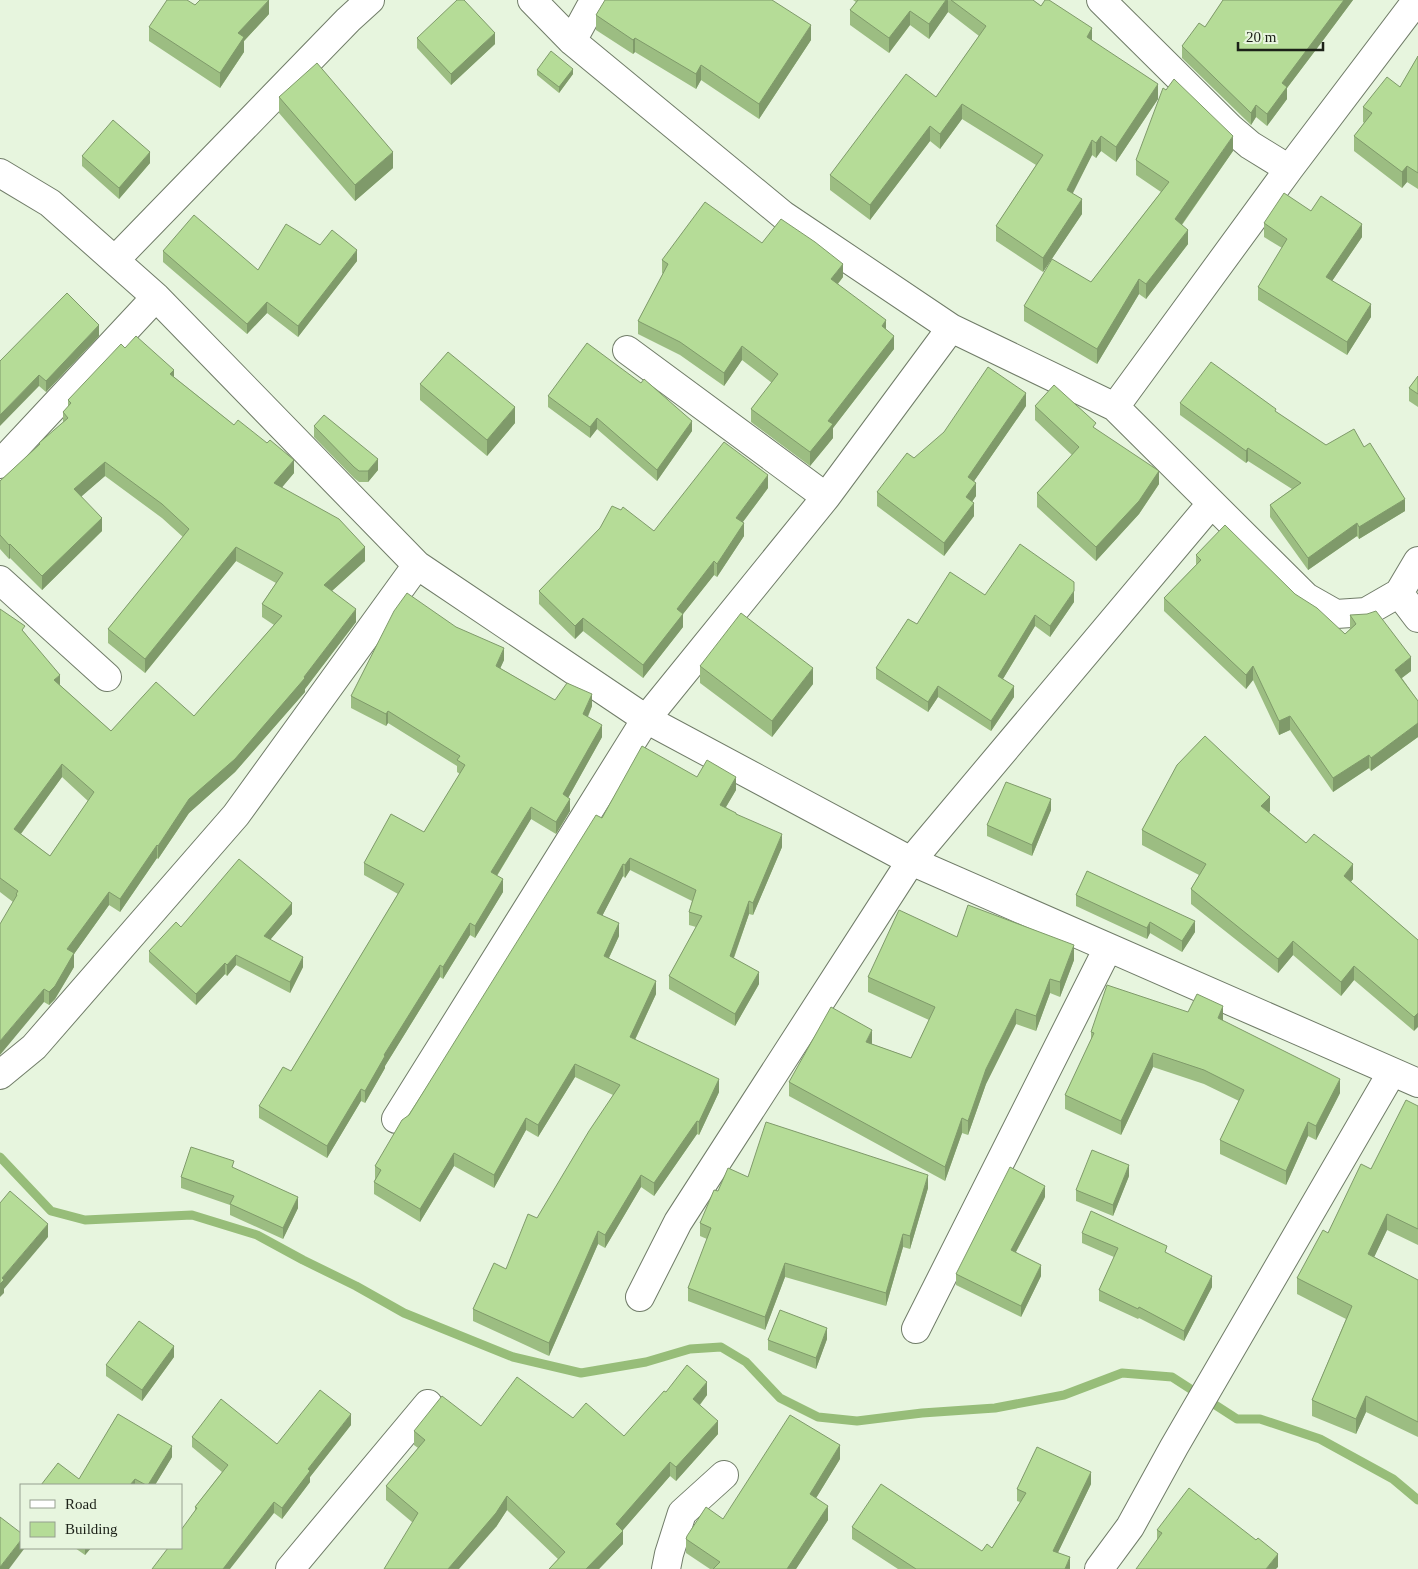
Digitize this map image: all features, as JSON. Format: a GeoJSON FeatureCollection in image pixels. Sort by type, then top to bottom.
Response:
{"type":"FeatureCollection","features":[{"type":"Feature","properties":{"kind":"street"},"geometry":{"type":"LineString","coordinates":[[115,260],[341,27],[370,0]]}},
{"type":"Feature","properties":{"kind":"street"},"geometry":{"type":"LineString","coordinates":[[532,0],[572,41],[783,215],[951,328],[1114,408],[1306,596],[1336,614],[1366,612],[1399,592],[1418,561]]}},
{"type":"Feature","properties":{"kind":"street"},"geometry":{"type":"LineString","coordinates":[[572,41],[590,8],[597,0]]}},
{"type":"Feature","properties":{"kind":"street"},"geometry":{"type":"LineString","coordinates":[[1101,0],[1230,128],[1250,145],[1289,169]]}},
{"type":"Feature","properties":{"kind":"street"},"geometry":{"type":"LineString","coordinates":[[1114,408],[1289,169],[1417,2]]}},
{"type":"Feature","properties":{"kind":"street"},"geometry":{"type":"LineString","coordinates":[[0,173],[50,202],[156,296],[417,566],[646,719],[911,862],[1418,1083]]}},
{"type":"Feature","properties":{"kind":"street"},"geometry":{"type":"LineString","coordinates":[[0,464],[156,296]]}},
{"type":"Feature","properties":{"kind":"street"},"geometry":{"type":"LineString","coordinates":[[396,1120],[646,719],[826,497],[951,328]]}},
{"type":"Feature","properties":{"kind":"street"},"geometry":{"type":"LineString","coordinates":[[627,350],[826,497]]}},
{"type":"Feature","properties":{"kind":"street"},"geometry":{"type":"LineString","coordinates":[[640,1297],[678,1222],[911,862],[1211,504]]}},
{"type":"Feature","properties":{"kind":"street"},"geometry":{"type":"LineString","coordinates":[[0,1075],[34,1047],[236,815],[417,566]]}},
{"type":"Feature","properties":{"kind":"street"},"geometry":{"type":"LineString","coordinates":[[0,580],[107,677]]}},
{"type":"Feature","properties":{"kind":"street"},"geometry":{"type":"LineString","coordinates":[[1399,592],[1418,618]]}},
{"type":"Feature","properties":{"kind":"street"},"geometry":{"type":"LineString","coordinates":[[916,1329],[1108,948]]}},
{"type":"Feature","properties":{"kind":"street"},"geometry":{"type":"LineString","coordinates":[[1099,1569],[1130,1526],[1392,1072]]}},
{"type":"Feature","properties":{"kind":"street"},"geometry":{"type":"LineString","coordinates":[[290,1569],[428,1404]]}},
{"type":"Feature","properties":{"kind":"street"},"geometry":{"type":"LineString","coordinates":[[666,1569],[682,1513],[724,1476]]}},
{"type":"Feature","properties":{"kind":"building"},"geometry":{"type":"Polygon","coordinates":[[[167,0],[187,0],[195,5],[200,0],[269,0],[238,33],[244,37],[220,73],[149,27],[167,0]]]}},
{"type":"Feature","properties":{"kind":"building"},"geometry":{"type":"Polygon","coordinates":[[[457,0],[464,0],[495,33],[451,74],[417,38],[457,0]]]}},
{"type":"Feature","properties":{"kind":"building"},"geometry":{"type":"Polygon","coordinates":[[[605,0],[772,0],[811,25],[759,104],[701,65],[696,74],[635,38],[633,40],[596,15],[605,0]]]}},
{"type":"Feature","properties":{"kind":"building"},"geometry":{"type":"Polygon","coordinates":[[[858,0],[946,0],[929,24],[910,11],[889,38],[850,10],[858,0]]]}},
{"type":"Feature","properties":{"kind":"building"},"geometry":{"type":"Polygon","coordinates":[[[951,0],[1033,0],[1041,6],[1045,0],[1049,0],[1092,28],[1087,37],[1158,84],[1116,147],[1101,136],[1096,143],[1092,140],[1067,190],[1082,199],[1043,258],[996,226],[1043,155],[962,104],[940,134],[930,126],[870,205],[830,175],[906,74],[936,97],[986,26],[951,0]]]}},
{"type":"Feature","properties":{"kind":"building"},"geometry":{"type":"Polygon","coordinates":[[[1223,0],[1344,0],[1282,83],[1287,87],[1267,114],[1256,105],[1251,113],[1182,46],[1199,23],[1205,27],[1223,0]]]}},
{"type":"Feature","properties":{"kind":"building"},"geometry":{"type":"Polygon","coordinates":[[[551,51],[573,69],[559,87],[537,70],[551,51]]]}},
{"type":"Feature","properties":{"kind":"building"},"geometry":{"type":"Polygon","coordinates":[[[1418,56],[1418,173],[1407,166],[1402,172],[1354,136],[1372,113],[1363,107],[1387,77],[1400,87],[1418,56]]]}},
{"type":"Feature","properties":{"kind":"building"},"geometry":{"type":"Polygon","coordinates":[[[317,63],[393,152],[355,185],[279,97],[317,63]]]}},
{"type":"Feature","properties":{"kind":"building"},"geometry":{"type":"Polygon","coordinates":[[[1174,79],[1233,136],[1175,219],[1188,230],[1146,284],[1139,279],[1097,349],[1024,306],[1052,259],[1091,282],[1169,182],[1136,160],[1163,88],[1166,90],[1174,79]]]}},
{"type":"Feature","properties":{"kind":"building"},"geometry":{"type":"Polygon","coordinates":[[[113,120],[150,152],[119,188],[82,156],[113,120]]]}},
{"type":"Feature","properties":{"kind":"building"},"geometry":{"type":"Polygon","coordinates":[[[1284,193],[1311,211],[1321,196],[1362,224],[1326,277],[1371,304],[1347,342],[1258,287],[1287,239],[1264,223],[1284,193]]]}},
{"type":"Feature","properties":{"kind":"building"},"geometry":{"type":"Polygon","coordinates":[[[705,202],[762,243],[781,219],[815,242],[843,264],[831,279],[886,320],[882,326],[894,336],[828,421],[833,424],[810,452],[751,409],[778,374],[742,346],[724,373],[680,342],[638,321],[668,264],[662,260],[705,202]]]}},
{"type":"Feature","properties":{"kind":"building"},"geometry":{"type":"Polygon","coordinates":[[[194,215],[258,270],[286,224],[320,245],[332,230],[357,250],[298,326],[267,302],[247,324],[163,251],[194,215]]]}},
{"type":"Feature","properties":{"kind":"building"},"geometry":{"type":"Polygon","coordinates":[[[67,293],[99,325],[46,381],[39,375],[0,415],[0,361],[67,293]]]}},
{"type":"Feature","properties":{"kind":"building"},"geometry":{"type":"Polygon","coordinates":[[[136,336],[174,370],[170,374],[234,425],[238,420],[267,443],[270,440],[294,460],[274,483],[339,519],[365,547],[324,585],[356,609],[305,678],[235,759],[189,799],[120,899],[109,892],[67,949],[74,953],[55,986],[49,992],[44,989],[0,1041],[0,924],[18,891],[0,878],[0,609],[25,626],[22,630],[60,675],[54,680],[111,731],[156,682],[194,716],[282,616],[262,604],[283,573],[236,547],[145,659],[108,629],[189,529],[162,504],[105,462],[74,489],[102,518],[42,576],[0,535],[0,481],[68,418],[63,412],[71,403],[68,400],[121,344],[125,348],[136,336]],[[62,764],[14,829],[50,856],[94,792],[62,764]]]}},
{"type":"Feature","properties":{"kind":"building"},"geometry":{"type":"Polygon","coordinates":[[[587,343],[641,383],[644,379],[692,421],[657,470],[597,418],[590,427],[548,396],[587,343]]]}},
{"type":"Feature","properties":{"kind":"building"},"geometry":{"type":"Polygon","coordinates":[[[448,352],[515,407],[487,440],[420,384],[448,352]]]}},
{"type":"Feature","properties":{"kind":"building"},"geometry":{"type":"Polygon","coordinates":[[[1211,362],[1276,409],[1275,411],[1326,445],[1354,429],[1364,447],[1370,443],[1405,499],[1359,527],[1357,523],[1308,558],[1270,505],[1301,483],[1248,448],[1246,451],[1180,403],[1211,362]]]}},
{"type":"Feature","properties":{"kind":"building"},"geometry":{"type":"Polygon","coordinates":[[[988,367],[1026,393],[968,477],[976,483],[966,497],[974,503],[944,543],[877,492],[907,453],[914,458],[944,432],[988,367]]]}},
{"type":"Feature","properties":{"kind":"building"},"geometry":{"type":"Polygon","coordinates":[[[1418,376],[1418,394],[1409,388],[1418,376]]]}},
{"type":"Feature","properties":{"kind":"building"},"geometry":{"type":"Polygon","coordinates":[[[1054,385],[1096,423],[1093,427],[1159,471],[1139,501],[1096,547],[1037,493],[1079,447],[1035,406],[1054,385]]]}},
{"type":"Feature","properties":{"kind":"building"},"geometry":{"type":"Polygon","coordinates":[[[324,415],[378,459],[368,471],[359,471],[354,467],[314,426],[324,415]]]}},
{"type":"Feature","properties":{"kind":"building"},"geometry":{"type":"Polygon","coordinates":[[[724,442],[768,475],[736,518],[744,523],[717,564],[714,561],[677,609],[683,614],[643,665],[583,618],[575,626],[539,591],[600,528],[612,506],[621,510],[623,507],[654,531],[724,442]]]}},
{"type":"Feature","properties":{"kind":"building"},"geometry":{"type":"Polygon","coordinates":[[[1225,525],[1295,594],[1317,608],[1345,634],[1356,624],[1350,615],[1367,614],[1376,611],[1411,657],[1395,670],[1418,701],[1418,723],[1371,758],[1369,755],[1333,778],[1290,716],[1279,721],[1253,666],[1246,675],[1164,598],[1201,560],[1196,555],[1225,525]]]}},
{"type":"Feature","properties":{"kind":"building"},"geometry":{"type":"Polygon","coordinates":[[[1020,544],[1074,582],[1074,591],[1050,626],[1035,615],[998,676],[1014,686],[991,721],[938,686],[928,702],[876,668],[908,619],[917,624],[950,572],[985,595],[1020,544]]]}},
{"type":"Feature","properties":{"kind":"building"},"geometry":{"type":"Polygon","coordinates":[[[407,593],[456,627],[504,648],[496,666],[555,700],[567,683],[592,694],[583,714],[602,725],[563,794],[570,799],[556,822],[531,807],[491,872],[503,879],[475,926],[470,923],[443,967],[440,965],[384,1055],[365,1091],[361,1089],[327,1146],[259,1106],[283,1067],[291,1071],[404,884],[364,863],[391,814],[424,832],[465,765],[457,760],[460,756],[388,711],[386,714],[351,696],[394,611],[407,593]]]}},
{"type":"Feature","properties":{"kind":"building"},"geometry":{"type":"Polygon","coordinates":[[[741,613],[813,668],[772,721],[700,666],[741,613]]]}},
{"type":"Feature","properties":{"kind":"building"},"geometry":{"type":"Polygon","coordinates":[[[1205,736],[1270,797],[1261,806],[1306,843],[1314,834],[1353,864],[1344,876],[1418,940],[1418,1013],[1414,1017],[1354,966],[1341,982],[1293,941],[1278,959],[1191,889],[1206,864],[1142,830],[1177,765],[1205,736]]]}},
{"type":"Feature","properties":{"kind":"building"},"geometry":{"type":"Polygon","coordinates":[[[642,746],[697,777],[707,760],[736,777],[720,805],[782,834],[753,903],[749,901],[730,956],[759,972],[735,1014],[669,976],[702,916],[689,912],[696,890],[630,858],[625,865],[623,864],[597,913],[619,923],[604,956],[656,981],[630,1037],[719,1079],[699,1122],[697,1121],[654,1183],[641,1175],[605,1235],[598,1231],[549,1343],[473,1309],[494,1263],[506,1269],[528,1214],[537,1218],[589,1131],[620,1085],[575,1064],[538,1125],[526,1118],[494,1175],[454,1153],[420,1209],[374,1182],[381,1170],[375,1166],[402,1120],[409,1115],[596,815],[602,818],[642,746]]]}},
{"type":"Feature","properties":{"kind":"building"},"geometry":{"type":"Polygon","coordinates":[[[1006,782],[1051,799],[1032,845],[987,825],[1006,782]]]}},
{"type":"Feature","properties":{"kind":"building"},"geometry":{"type":"Polygon","coordinates":[[[239,859],[292,903],[264,936],[303,957],[290,982],[236,955],[227,965],[225,963],[196,994],[149,951],[176,922],[181,927],[239,859]]]}},
{"type":"Feature","properties":{"kind":"building"},"geometry":{"type":"Polygon","coordinates":[[[1087,871],[1195,921],[1182,941],[1150,922],[1147,928],[1076,895],[1087,871]]]}},
{"type":"Feature","properties":{"kind":"building"},"geometry":{"type":"Polygon","coordinates":[[[968,905],[1074,945],[1060,982],[1050,979],[1036,1016],[1016,1009],[986,1069],[968,1121],[962,1118],[945,1167],[789,1082],[831,1007],[872,1030],[866,1042],[911,1058],[935,1007],[868,977],[899,910],[957,937],[968,905]]]}},
{"type":"Feature","properties":{"kind":"building"},"geometry":{"type":"Polygon","coordinates":[[[1107,985],[1188,1012],[1197,994],[1223,1006],[1218,1018],[1340,1079],[1316,1126],[1308,1122],[1286,1171],[1220,1140],[1244,1090],[1204,1070],[1153,1053],[1121,1121],[1065,1095],[1094,1033],[1091,1032],[1107,985]]]}},
{"type":"Feature","properties":{"kind":"building"},"geometry":{"type":"Polygon","coordinates":[[[1406,1100],[1418,1106],[1418,1229],[1387,1214],[1368,1254],[1418,1280],[1418,1422],[1366,1396],[1356,1419],[1312,1400],[1352,1306],[1297,1278],[1323,1230],[1328,1233],[1361,1164],[1371,1169],[1406,1100]]]}},
{"type":"Feature","properties":{"kind":"building"},"geometry":{"type":"Polygon","coordinates":[[[766,1122],[928,1175],[910,1236],[903,1234],[886,1293],[785,1263],[765,1317],[688,1288],[711,1228],[700,1223],[714,1190],[718,1191],[728,1168],[748,1177],[766,1122]]]}},
{"type":"Feature","properties":{"kind":"building"},"geometry":{"type":"Polygon","coordinates":[[[191,1147],[234,1161],[232,1167],[298,1197],[283,1228],[230,1204],[234,1196],[181,1177],[191,1147]]]}},
{"type":"Feature","properties":{"kind":"building"},"geometry":{"type":"Polygon","coordinates":[[[1092,1150],[1129,1165],[1113,1205],[1076,1190],[1092,1150]]]}},
{"type":"Feature","properties":{"kind":"building"},"geometry":{"type":"Polygon","coordinates":[[[1010,1167],[1045,1186],[1011,1250],[1041,1265],[1021,1306],[956,1274],[1010,1167]]]}},
{"type":"Feature","properties":{"kind":"building"},"geometry":{"type":"Polygon","coordinates":[[[10,1191],[48,1224],[2,1278],[4,1280],[0,1284],[0,1203],[10,1191]]]}},
{"type":"Feature","properties":{"kind":"building"},"geometry":{"type":"Polygon","coordinates":[[[1091,1211],[1167,1246],[1165,1252],[1212,1276],[1184,1331],[1139,1307],[1138,1309],[1099,1290],[1118,1248],[1082,1233],[1091,1211]]]}},
{"type":"Feature","properties":{"kind":"building"},"geometry":{"type":"Polygon","coordinates":[[[780,1310],[827,1328],[816,1358],[768,1340],[780,1310]]]}},
{"type":"Feature","properties":{"kind":"building"},"geometry":{"type":"Polygon","coordinates":[[[139,1321],[174,1346],[142,1390],[106,1365],[139,1321]]]}},
{"type":"Feature","properties":{"kind":"building"},"geometry":{"type":"Polygon","coordinates":[[[687,1365],[707,1382],[693,1399],[718,1421],[676,1467],[670,1462],[616,1524],[623,1531],[586,1569],[549,1569],[565,1552],[507,1496],[496,1513],[448,1569],[384,1569],[418,1513],[386,1486],[425,1440],[414,1431],[442,1396],[481,1426],[517,1377],[573,1418],[586,1403],[624,1436],[664,1391],[666,1392],[687,1365]]]}},
{"type":"Feature","properties":{"kind":"building"},"geometry":{"type":"Polygon","coordinates":[[[320,1390],[351,1414],[308,1469],[310,1471],[282,1508],[274,1502],[223,1569],[152,1569],[167,1549],[182,1549],[182,1529],[197,1508],[195,1507],[228,1465],[192,1437],[221,1399],[277,1444],[320,1390]]]}},
{"type":"Feature","properties":{"kind":"building"},"geometry":{"type":"Polygon","coordinates":[[[118,1414],[172,1446],[149,1484],[144,1484],[135,1479],[131,1484],[42,1484],[58,1463],[79,1479],[118,1414]]]}},
{"type":"Feature","properties":{"kind":"building"},"geometry":{"type":"Polygon","coordinates":[[[790,1415],[840,1445],[810,1494],[828,1506],[787,1569],[713,1569],[720,1562],[686,1539],[687,1536],[706,1507],[723,1519],[790,1415]]]}},
{"type":"Feature","properties":{"kind":"building"},"geometry":{"type":"Polygon","coordinates":[[[1037,1447],[1091,1472],[1053,1551],[1070,1557],[1065,1569],[916,1569],[852,1527],[881,1484],[982,1551],[987,1544],[992,1548],[1026,1493],[1017,1489],[1037,1447]]]}},
{"type":"Feature","properties":{"kind":"building"},"geometry":{"type":"Polygon","coordinates":[[[1189,1488],[1256,1540],[1258,1538],[1278,1554],[1266,1569],[1136,1569],[1162,1533],[1157,1530],[1189,1488]]]}},
{"type":"Feature","properties":{"kind":"building"},"geometry":{"type":"Polygon","coordinates":[[[0,1517],[20,1532],[20,1541],[0,1567],[0,1517]]]}},
{"type":"Feature","properties":{"kind":"waterway"},"geometry":{"type":"LineString","coordinates":[[0,1157],[51,1211],[85,1220],[192,1215],[257,1235],[404,1313],[513,1357],[581,1373],[646,1362],[690,1349],[721,1347],[746,1362],[780,1398],[818,1417],[857,1421],[922,1413],[995,1408],[1064,1395],[1122,1373],[1172,1377],[1237,1419],[1260,1419],[1320,1439],[1393,1479],[1418,1500]]}}]}
